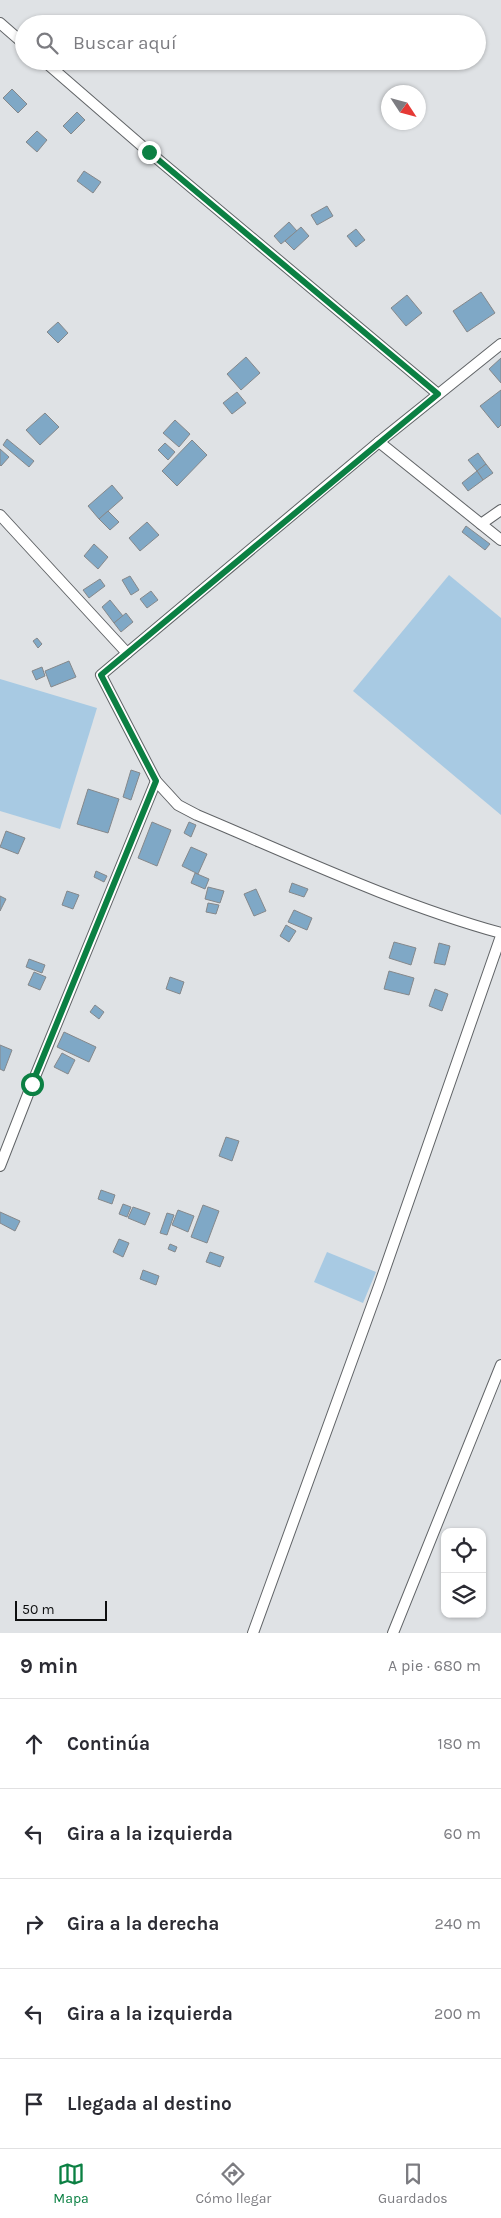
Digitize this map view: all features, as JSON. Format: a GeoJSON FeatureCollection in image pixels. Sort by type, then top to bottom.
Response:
{"type":"FeatureCollection","features":[{"type":"Feature","properties":{"kind":"street"},"geometry":{"type":"LineString","coordinates":[[0,23],[15,36]]}},
{"type":"Feature","properties":{"kind":"street"},"geometry":{"type":"LineString","coordinates":[[54,70],[142,146],[438,394]]}},
{"type":"Feature","properties":{"kind":"street"},"geometry":{"type":"LineString","coordinates":[[253,1633],[379,1286],[501,935],[393,897],[197,815],[178,805],[156,781],[101,675],[379,442],[501,344]]}},
{"type":"Feature","properties":{"kind":"street"},"geometry":{"type":"LineString","coordinates":[[379,442],[501,540]]}},
{"type":"Feature","properties":{"kind":"street"},"geometry":{"type":"LineString","coordinates":[[481,524],[501,510]]}},
{"type":"Feature","properties":{"kind":"street"},"geometry":{"type":"LineString","coordinates":[[0,515],[126,653]]}},
{"type":"Feature","properties":{"kind":"street"},"geometry":{"type":"LineString","coordinates":[[0,1166],[156,781]]}},
{"type":"Feature","properties":{"kind":"street"},"geometry":{"type":"LineString","coordinates":[[393,1633],[501,1366]]}},
{"type":"Feature","properties":{"kind":"shaded area"},"geometry":{"type":"Polygon","coordinates":[[[449,575],[501,618],[501,815],[353,691],[449,575]]]}},
{"type":"Feature","properties":{"kind":"shaded area"},"geometry":{"type":"Polygon","coordinates":[[[0,679],[97,708],[60,829],[0,811],[0,679]]]}},
{"type":"Feature","properties":{"kind":"shaded area"},"geometry":{"type":"Polygon","coordinates":[[[327,1252],[376,1272],[363,1303],[314,1282],[327,1252]]]}},
{"type":"Feature","properties":{"kind":"building"},"geometry":{"type":"Polygon","coordinates":[[[12,89],[27,104],[18,113],[3,98],[12,89]]]}},
{"type":"Feature","properties":{"kind":"building"},"geometry":{"type":"Polygon","coordinates":[[[77,112],[85,120],[71,134],[63,126],[77,112]]]}},
{"type":"Feature","properties":{"kind":"building"},"geometry":{"type":"Polygon","coordinates":[[[37,131],[47,140],[37,152],[26,142],[37,131]]]}},
{"type":"Feature","properties":{"kind":"building"},"geometry":{"type":"Polygon","coordinates":[[[84,171],[101,182],[93,193],[77,181],[84,171]]]}},
{"type":"Feature","properties":{"kind":"building"},"geometry":{"type":"Polygon","coordinates":[[[327,206],[333,216],[317,225],[311,215],[327,206]]]}},
{"type":"Feature","properties":{"kind":"building"},"geometry":{"type":"Polygon","coordinates":[[[289,222],[297,231],[281,244],[274,236],[289,222]]]}},
{"type":"Feature","properties":{"kind":"building"},"geometry":{"type":"Polygon","coordinates":[[[301,227],[309,236],[294,250],[285,241],[301,227]]]}},
{"type":"Feature","properties":{"kind":"building"},"geometry":{"type":"Polygon","coordinates":[[[356,229],[365,240],[356,247],[347,236],[356,229]]]}},
{"type":"Feature","properties":{"kind":"building"},"geometry":{"type":"Polygon","coordinates":[[[481,292],[495,313],[467,332],[453,311],[481,292]]]}},
{"type":"Feature","properties":{"kind":"building"},"geometry":{"type":"Polygon","coordinates":[[[407,295],[422,313],[406,326],[391,308],[407,295]]]}},
{"type":"Feature","properties":{"kind":"building"},"geometry":{"type":"Polygon","coordinates":[[[58,322],[68,333],[58,343],[47,332],[58,322]]]}},
{"type":"Feature","properties":{"kind":"building"},"geometry":{"type":"Polygon","coordinates":[[[246,357],[260,373],[241,390],[227,374],[246,357]]]}},
{"type":"Feature","properties":{"kind":"building"},"geometry":{"type":"Polygon","coordinates":[[[501,358],[501,383],[489,369],[501,358]]]}},
{"type":"Feature","properties":{"kind":"building"},"geometry":{"type":"Polygon","coordinates":[[[501,390],[501,425],[498,428],[480,406],[501,390]]]}},
{"type":"Feature","properties":{"kind":"building"},"geometry":{"type":"Polygon","coordinates":[[[237,392],[246,403],[232,414],[223,403],[237,392]]]}},
{"type":"Feature","properties":{"kind":"building"},"geometry":{"type":"Polygon","coordinates":[[[45,413],[59,427],[40,445],[26,430],[45,413]]]}},
{"type":"Feature","properties":{"kind":"building"},"geometry":{"type":"Polygon","coordinates":[[[175,420],[190,434],[179,447],[163,433],[175,420]]]}},
{"type":"Feature","properties":{"kind":"building"},"geometry":{"type":"Polygon","coordinates":[[[7,439],[34,461],[29,467],[3,445],[7,439]]]}},
{"type":"Feature","properties":{"kind":"building"},"geometry":{"type":"Polygon","coordinates":[[[192,440],[207,455],[177,486],[162,471],[192,440]]]}},
{"type":"Feature","properties":{"kind":"building"},"geometry":{"type":"Polygon","coordinates":[[[165,443],[175,452],[168,460],[158,450],[165,443]]]}},
{"type":"Feature","properties":{"kind":"building"},"geometry":{"type":"Polygon","coordinates":[[[0,449],[9,457],[1,466],[0,465],[0,449]]]}},
{"type":"Feature","properties":{"kind":"building"},"geometry":{"type":"Polygon","coordinates":[[[478,453],[486,464],[477,471],[468,460],[478,453]]]}},
{"type":"Feature","properties":{"kind":"building"},"geometry":{"type":"Polygon","coordinates":[[[486,464],[493,473],[483,480],[477,471],[486,464]]]}},
{"type":"Feature","properties":{"kind":"building"},"geometry":{"type":"Polygon","coordinates":[[[477,471],[483,480],[468,491],[462,483],[477,471]]]}},
{"type":"Feature","properties":{"kind":"building"},"geometry":{"type":"Polygon","coordinates":[[[112,485],[123,498],[99,519],[88,506],[112,485]]]}},
{"type":"Feature","properties":{"kind":"building"},"geometry":{"type":"Polygon","coordinates":[[[108,511],[119,522],[110,530],[99,519],[108,511]]]}},
{"type":"Feature","properties":{"kind":"building"},"geometry":{"type":"Polygon","coordinates":[[[147,522],[159,535],[140,551],[129,538],[147,522]]]}},
{"type":"Feature","properties":{"kind":"building"},"geometry":{"type":"Polygon","coordinates":[[[466,526],[490,544],[485,550],[462,532],[466,526]]]}},
{"type":"Feature","properties":{"kind":"building"},"geometry":{"type":"Polygon","coordinates":[[[94,544],[108,557],[98,569],[84,556],[94,544]]]}},
{"type":"Feature","properties":{"kind":"building"},"geometry":{"type":"Polygon","coordinates":[[[130,576],[139,590],[131,595],[122,580],[130,576]]]}},
{"type":"Feature","properties":{"kind":"building"},"geometry":{"type":"Polygon","coordinates":[[[100,579],[105,586],[89,598],[83,590],[100,579]]]}},
{"type":"Feature","properties":{"kind":"building"},"geometry":{"type":"Polygon","coordinates":[[[151,591],[158,600],[147,608],[140,599],[151,591]]]}},
{"type":"Feature","properties":{"kind":"building"},"geometry":{"type":"Polygon","coordinates":[[[110,600],[123,616],[114,623],[102,607],[110,600]]]}},
{"type":"Feature","properties":{"kind":"building"},"geometry":{"type":"Polygon","coordinates":[[[126,613],[133,622],[121,632],[114,623],[126,613]]]}},
{"type":"Feature","properties":{"kind":"building"},"geometry":{"type":"Polygon","coordinates":[[[37,638],[42,644],[38,648],[33,641],[37,638]]]}},
{"type":"Feature","properties":{"kind":"building"},"geometry":{"type":"Polygon","coordinates":[[[69,661],[76,677],[51,687],[45,671],[69,661]]]}},
{"type":"Feature","properties":{"kind":"building"},"geometry":{"type":"Polygon","coordinates":[[[42,667],[45,676],[36,680],[32,671],[42,667]]]}},
{"type":"Feature","properties":{"kind":"building"},"geometry":{"type":"Polygon","coordinates":[[[131,770],[140,773],[131,800],[123,797],[131,770]]]}},
{"type":"Feature","properties":{"kind":"building"},"geometry":{"type":"Polygon","coordinates":[[[88,789],[119,799],[108,833],[77,824],[88,789]]]}},
{"type":"Feature","properties":{"kind":"building"},"geometry":{"type":"Polygon","coordinates":[[[152,822],[171,830],[157,866],[138,858],[152,822]]]}},
{"type":"Feature","properties":{"kind":"building"},"geometry":{"type":"Polygon","coordinates":[[[189,822],[196,825],[191,837],[184,833],[189,822]]]}},
{"type":"Feature","properties":{"kind":"building"},"geometry":{"type":"Polygon","coordinates":[[[6,831],[25,838],[18,854],[0,847],[6,831]]]}},
{"type":"Feature","properties":{"kind":"building"},"geometry":{"type":"Polygon","coordinates":[[[191,847],[207,854],[198,874],[182,866],[191,847]]]}},
{"type":"Feature","properties":{"kind":"building"},"geometry":{"type":"Polygon","coordinates":[[[96,871],[107,876],[104,882],[94,877],[96,871]]]}},
{"type":"Feature","properties":{"kind":"building"},"geometry":{"type":"Polygon","coordinates":[[[195,873],[209,879],[205,889],[191,883],[195,873]]]}},
{"type":"Feature","properties":{"kind":"building"},"geometry":{"type":"Polygon","coordinates":[[[292,883],[308,889],[304,897],[289,892],[292,883]]]}},
{"type":"Feature","properties":{"kind":"building"},"geometry":{"type":"Polygon","coordinates":[[[208,887],[224,891],[220,903],[205,899],[208,887]]]}},
{"type":"Feature","properties":{"kind":"building"},"geometry":{"type":"Polygon","coordinates":[[[256,889],[266,911],[254,916],[244,894],[256,889]]]}},
{"type":"Feature","properties":{"kind":"building"},"geometry":{"type":"Polygon","coordinates":[[[67,891],[79,895],[73,909],[62,905],[67,891]]]}},
{"type":"Feature","properties":{"kind":"building"},"geometry":{"type":"Polygon","coordinates":[[[0,896],[6,899],[0,911],[0,896]]]}},
{"type":"Feature","properties":{"kind":"building"},"geometry":{"type":"Polygon","coordinates":[[[208,903],[219,905],[216,914],[206,912],[208,903]]]}},
{"type":"Feature","properties":{"kind":"building"},"geometry":{"type":"Polygon","coordinates":[[[294,910],[312,918],[307,930],[288,922],[294,910]]]}},
{"type":"Feature","properties":{"kind":"building"},"geometry":{"type":"Polygon","coordinates":[[[286,925],[296,931],[289,942],[280,936],[286,925]]]}},
{"type":"Feature","properties":{"kind":"building"},"geometry":{"type":"Polygon","coordinates":[[[394,942],[416,948],[411,965],[389,958],[394,942]]]}},
{"type":"Feature","properties":{"kind":"building"},"geometry":{"type":"Polygon","coordinates":[[[439,943],[450,946],[445,965],[434,963],[439,943]]]}},
{"type":"Feature","properties":{"kind":"building"},"geometry":{"type":"Polygon","coordinates":[[[29,959],[45,965],[42,973],[26,967],[29,959]]]}},
{"type":"Feature","properties":{"kind":"building"},"geometry":{"type":"Polygon","coordinates":[[[389,971],[414,978],[409,995],[384,989],[389,971]]]}},
{"type":"Feature","properties":{"kind":"building"},"geometry":{"type":"Polygon","coordinates":[[[34,972],[46,977],[40,990],[28,985],[34,972]]]}},
{"type":"Feature","properties":{"kind":"building"},"geometry":{"type":"Polygon","coordinates":[[[170,977],[184,982],[180,994],[166,989],[170,977]]]}},
{"type":"Feature","properties":{"kind":"building"},"geometry":{"type":"Polygon","coordinates":[[[435,989],[448,994],[442,1011],[429,1006],[435,989]]]}},
{"type":"Feature","properties":{"kind":"building"},"geometry":{"type":"Polygon","coordinates":[[[95,1005],[104,1012],[99,1019],[90,1012],[95,1005]]]}},
{"type":"Feature","properties":{"kind":"building"},"geometry":{"type":"Polygon","coordinates":[[[64,1032],[96,1047],[89,1062],[57,1047],[64,1032]]]}},
{"type":"Feature","properties":{"kind":"building"},"geometry":{"type":"Polygon","coordinates":[[[0,1045],[12,1050],[4,1071],[0,1069],[0,1045]]]}},
{"type":"Feature","properties":{"kind":"building"},"geometry":{"type":"Polygon","coordinates":[[[62,1053],[75,1060],[68,1074],[54,1067],[62,1053]]]}},
{"type":"Feature","properties":{"kind":"building"},"geometry":{"type":"Polygon","coordinates":[[[226,1137],[239,1141],[232,1161],[219,1156],[226,1137]]]}},
{"type":"Feature","properties":{"kind":"building"},"geometry":{"type":"Polygon","coordinates":[[[101,1190],[115,1195],[112,1204],[98,1199],[101,1190]]]}},
{"type":"Feature","properties":{"kind":"building"},"geometry":{"type":"Polygon","coordinates":[[[123,1204],[131,1207],[127,1217],[119,1214],[123,1204]]]}},
{"type":"Feature","properties":{"kind":"building"},"geometry":{"type":"Polygon","coordinates":[[[203,1205],[219,1211],[207,1243],[191,1237],[203,1205]]]}},
{"type":"Feature","properties":{"kind":"building"},"geometry":{"type":"Polygon","coordinates":[[[133,1207],[150,1213],[145,1225],[128,1218],[133,1207]]]}},
{"type":"Feature","properties":{"kind":"building"},"geometry":{"type":"Polygon","coordinates":[[[178,1210],[194,1216],[188,1232],[172,1225],[178,1210]]]}},
{"type":"Feature","properties":{"kind":"building"},"geometry":{"type":"Polygon","coordinates":[[[0,1212],[20,1221],[15,1231],[0,1223],[0,1212]]]}},
{"type":"Feature","properties":{"kind":"building"},"geometry":{"type":"Polygon","coordinates":[[[167,1213],[174,1215],[167,1235],[160,1233],[167,1213]]]}},
{"type":"Feature","properties":{"kind":"building"},"geometry":{"type":"Polygon","coordinates":[[[119,1239],[129,1243],[123,1257],[113,1252],[119,1239]]]}},
{"type":"Feature","properties":{"kind":"building"},"geometry":{"type":"Polygon","coordinates":[[[170,1244],[177,1247],[175,1252],[168,1249],[170,1244]]]}},
{"type":"Feature","properties":{"kind":"building"},"geometry":{"type":"Polygon","coordinates":[[[210,1252],[224,1257],[220,1267],[206,1262],[210,1252]]]}},
{"type":"Feature","properties":{"kind":"building"},"geometry":{"type":"Polygon","coordinates":[[[143,1270],[159,1276],[156,1285],[140,1279],[143,1270]]]}},
{"type":"Feature","properties":{"kind":"route"},"geometry":{"type":"LineString","coordinates":[[32,1084],[156,781],[101,675],[438,394],[149,152]]}}]}
